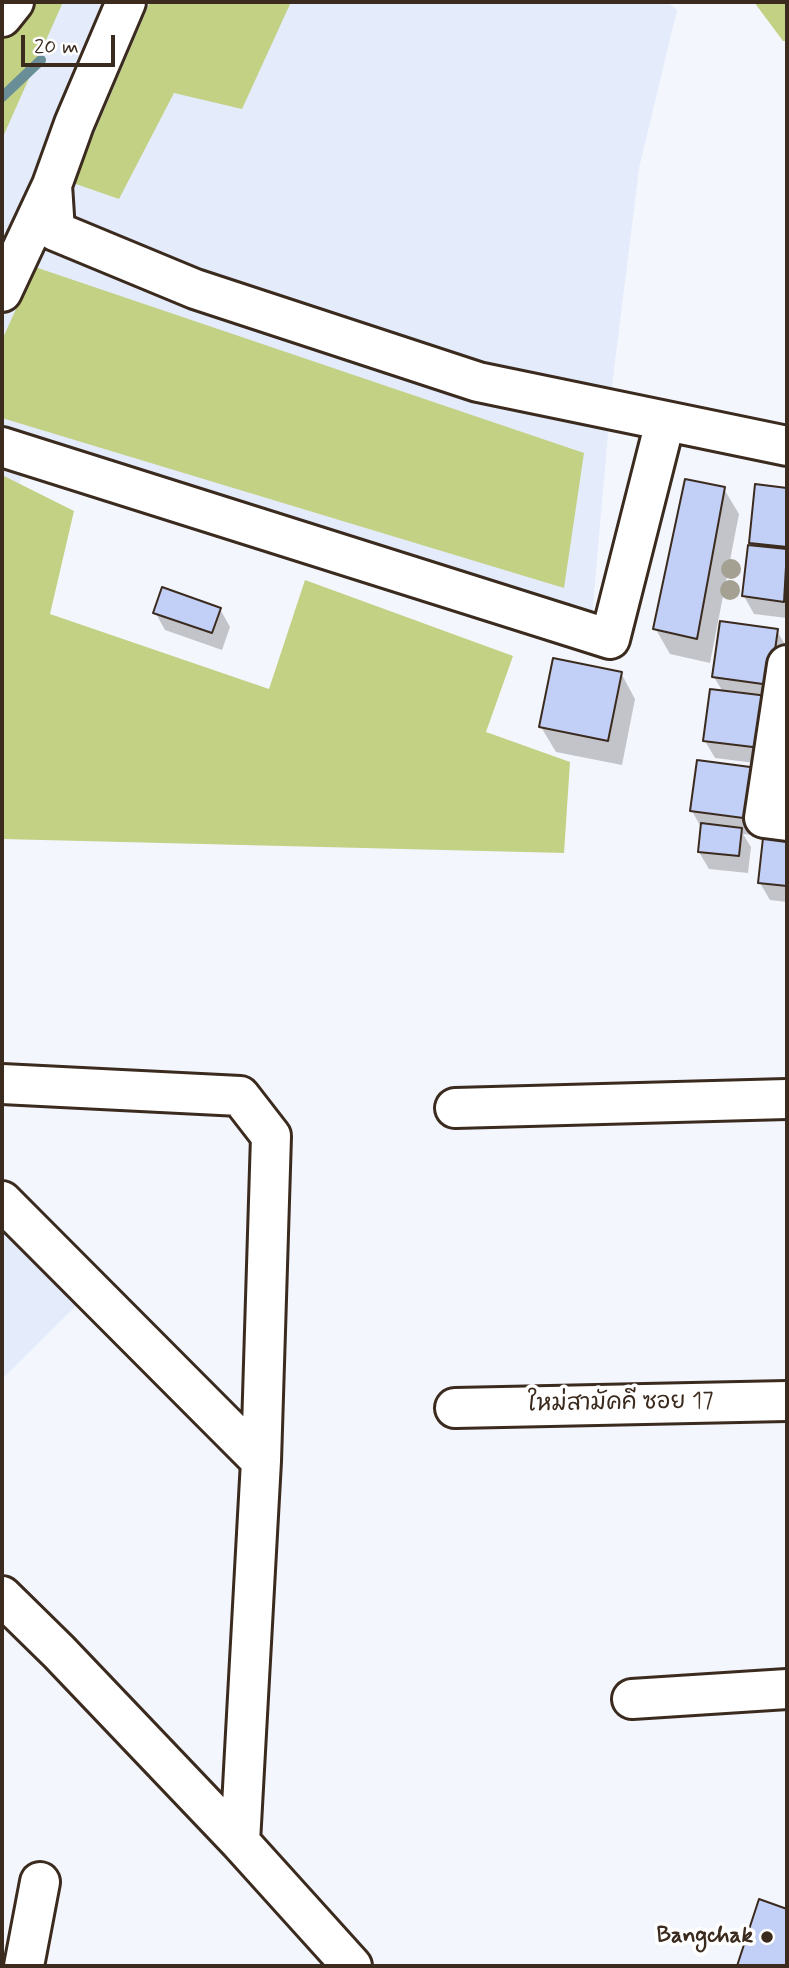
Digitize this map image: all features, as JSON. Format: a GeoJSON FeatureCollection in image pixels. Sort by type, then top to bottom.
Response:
{"type":"FeatureCollection","features":[{"type":"Feature","properties":{"kind":"street"},"geometry":{"type":"LineString","coordinates":[[2,17],[13,2]]}},
{"type":"Feature","properties":{"kind":"street"},"geometry":{"type":"LineString","coordinates":[[2,292],[52,185],[74,124],[126,2]]}},
{"type":"Feature","properties":{"kind":"street"},"geometry":{"type":"LineString","coordinates":[[52,185],[55,230],[195,289],[478,382],[787,446]]}},
{"type":"Feature","properties":{"kind":"street"},"geometry":{"type":"LineString","coordinates":[[2,447],[610,639],[665,422]]}},
{"type":"Feature","properties":{"kind":"street"},"geometry":{"type":"LineString","coordinates":[[787,665],[764,818],[787,821]]}},
{"type":"Feature","properties":{"kind":"street"},"geometry":{"type":"LineString","coordinates":[[2,1084],[240,1096],[271,1136],[261,1461],[240,1842]]}},
{"type":"Feature","properties":{"kind":"street"},"geometry":{"type":"LineString","coordinates":[[455,1108],[787,1099]]}},
{"type":"Feature","properties":{"kind":"street"},"geometry":{"type":"LineString","coordinates":[[2,1201],[261,1461]]}},
{"type":"Feature","properties":{"kind":"street","name":"ใหม่สามัคคี ซอย 17"},"geometry":{"type":"LineString","coordinates":[[455,1408],[787,1401]]}},
{"type":"Feature","properties":{"kind":"street"},"geometry":{"type":"LineString","coordinates":[[2,1596],[240,1842],[352,1966]]}},
{"type":"Feature","properties":{"kind":"street"},"geometry":{"type":"LineString","coordinates":[[632,1699],[787,1689]]}},
{"type":"Feature","properties":{"kind":"street"},"geometry":{"type":"LineString","coordinates":[[24,1966],[40,1882]]}},
{"type":"Feature","properties":{"kind":"shaded area"},"geometry":{"type":"Polygon","coordinates":[[[2,2],[667,2],[677,10],[639,168],[613,377],[592,616],[29,461],[2,524],[2,2]]]}},
{"type":"Feature","properties":{"kind":"shaded area"},"geometry":{"type":"Polygon","coordinates":[[[2,1220],[78,1304],[2,1379],[2,1220]]]}},
{"type":"Feature","properties":{"kind":"green space"},"geometry":{"type":"Polygon","coordinates":[[[2,2],[63,2],[2,139],[2,2]]]}},
{"type":"Feature","properties":{"kind":"green space"},"geometry":{"type":"Polygon","coordinates":[[[150,2],[291,2],[242,109],[174,93],[119,199],[73,183],[150,2]]]}},
{"type":"Feature","properties":{"kind":"green space"},"geometry":{"type":"Polygon","coordinates":[[[754,2],[787,2],[787,41],[783,41],[754,2]]]}},
{"type":"Feature","properties":{"kind":"green space"},"geometry":{"type":"Polygon","coordinates":[[[35,267],[584,453],[564,588],[2,418],[2,340],[35,267]]]}},
{"type":"Feature","properties":{"kind":"green space"},"geometry":{"type":"Polygon","coordinates":[[[2,475],[74,511],[50,614],[269,689],[305,580],[513,656],[486,732],[570,762],[564,853],[2,839],[2,475]]]}},
{"type":"Feature","properties":{"kind":"building"},"geometry":{"type":"Polygon","coordinates":[[[685,479],[725,487],[697,639],[653,629],[685,479]]]}},
{"type":"Feature","properties":{"kind":"building"},"geometry":{"type":"Polygon","coordinates":[[[755,484],[787,488],[787,547],[749,543],[755,484]]]}},
{"type":"Feature","properties":{"kind":"building"},"geometry":{"type":"Polygon","coordinates":[[[748,545],[787,549],[784,602],[742,596],[748,545]]]}},
{"type":"Feature","properties":{"kind":"building"},"geometry":{"type":"Polygon","coordinates":[[[162,587],[221,608],[212,633],[153,613],[162,587]]]}},
{"type":"Feature","properties":{"kind":"building"},"geometry":{"type":"Polygon","coordinates":[[[720,621],[778,629],[770,685],[712,677],[720,621]]]}},
{"type":"Feature","properties":{"kind":"building"},"geometry":{"type":"Polygon","coordinates":[[[553,658],[622,672],[608,741],[539,727],[553,658]]]}},
{"type":"Feature","properties":{"kind":"building"},"geometry":{"type":"Polygon","coordinates":[[[710,689],[768,696],[761,748],[703,741],[710,689]]]}},
{"type":"Feature","properties":{"kind":"building"},"geometry":{"type":"Polygon","coordinates":[[[697,760],[758,768],[751,819],[690,811],[697,760]]]}},
{"type":"Feature","properties":{"kind":"building"},"geometry":{"type":"Polygon","coordinates":[[[701,823],[742,828],[739,856],[698,852],[701,823]]]}},
{"type":"Feature","properties":{"kind":"building"},"geometry":{"type":"Polygon","coordinates":[[[763,838],[787,840],[787,886],[758,883],[763,838]]]}},
{"type":"Feature","properties":{"kind":"building","name":"Bangchak"},"geometry":{"type":"Polygon","coordinates":[[[759,1899],[787,1909],[787,1966],[737,1966],[759,1899]]]}},
{"type":"Feature","properties":{"kind":"waterway"},"geometry":{"type":"LineString","coordinates":[[2,97],[41,60]]}},
{"type":"Feature","properties":{"kind":"place","name":"Bangchak"},"geometry":{"type":"Point","coordinates":[767,1937]}}]}
